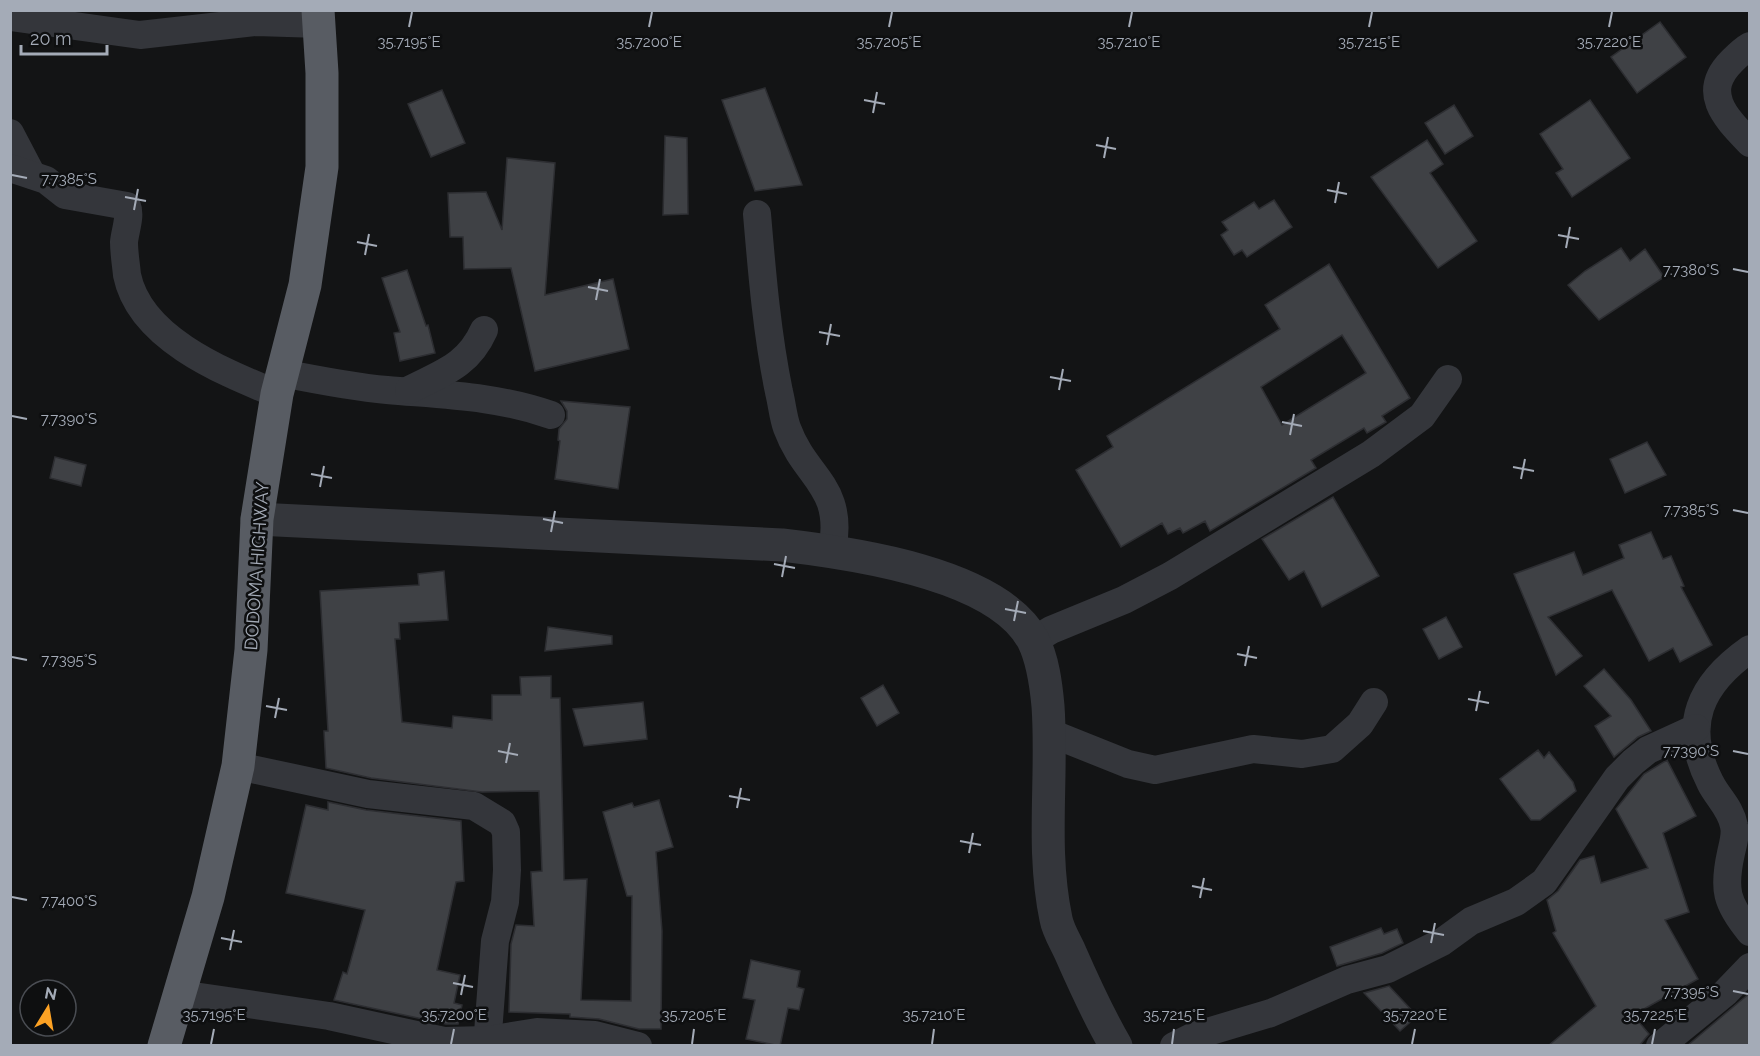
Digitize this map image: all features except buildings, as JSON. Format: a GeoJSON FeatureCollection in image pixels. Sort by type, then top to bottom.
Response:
{"type":"FeatureCollection","features":[{"type":"Feature","properties":{"kind":"highway","name":"DODOMA HIGHWAY"},"geometry":{"type":"LineString","coordinates":[[164,1046],[208,897],[238,766],[251,650],[257,519],[280,384],[305,285],[322,167],[319,15]]}},
{"type":"Feature","properties":{"kind":"street"},"geometry":{"type":"LineString","coordinates":[[10,17],[140,35],[319,15]]}},
{"type":"Feature","properties":{"kind":"street"},"geometry":{"type":"LineString","coordinates":[[1749,46],[1723,70],[1717,91],[1720,108],[1730,123],[1749,143]]}},
{"type":"Feature","properties":{"kind":"street"},"geometry":{"type":"LineString","coordinates":[[10,133],[21,172],[46,180],[72,198],[127,206],[124,243],[130,289],[150,319],[183,348],[215,368],[280,384],[336,384],[467,395],[523,405],[551,415]]}},
{"type":"Feature","properties":{"kind":"street"},"geometry":{"type":"LineString","coordinates":[[757,214],[768,318],[786,427],[799,453],[822,482],[833,503],[835,529],[832,552]]}},
{"type":"Feature","properties":{"kind":"street"},"geometry":{"type":"LineString","coordinates":[[406,391],[460,364],[476,347],[484,330]]}},
{"type":"Feature","properties":{"kind":"street"},"geometry":{"type":"LineString","coordinates":[[1033,640],[1060,626],[1124,600],[1170,576],[1371,454],[1422,416],[1448,379]]}},
{"type":"Feature","properties":{"kind":"street"},"geometry":{"type":"LineString","coordinates":[[257,519],[782,545],[897,565],[945,579],[981,593],[1021,623],[1033,640],[1043,666],[1048,732],[1047,828],[1056,921],[1093,1005],[1116,1046]]}},
{"type":"Feature","properties":{"kind":"street"},"geometry":{"type":"LineString","coordinates":[[1749,649],[1716,678],[1705,693],[1698,711],[1696,728],[1699,757],[1735,828],[1726,877],[1727,894],[1734,914],[1749,932]]}},
{"type":"Feature","properties":{"kind":"street"},"geometry":{"type":"LineString","coordinates":[[1048,732],[1128,764],[1155,770],[1252,749],[1302,754],[1332,749],[1360,724],[1374,702]]}},
{"type":"Feature","properties":{"kind":"street"},"geometry":{"type":"LineString","coordinates":[[1174,1046],[1194,1036],[1271,1013],[1347,980],[1388,969],[1433,948],[1471,921],[1516,902],[1544,882],[1617,778],[1633,762],[1648,750],[1696,728]]}},
{"type":"Feature","properties":{"kind":"street"},"geometry":{"type":"LineString","coordinates":[[238,766],[368,794],[474,806],[502,823],[506,832],[505,902],[495,941],[488,1043]]}},
{"type":"Feature","properties":{"kind":"street"},"geometry":{"type":"LineString","coordinates":[[1660,1046],[1725,993],[1749,967]]}},
{"type":"Feature","properties":{"kind":"street"},"geometry":{"type":"LineString","coordinates":[[180,994],[329,1016],[444,1041],[488,1043],[537,1032],[595,1035],[638,1046]]}}]}
